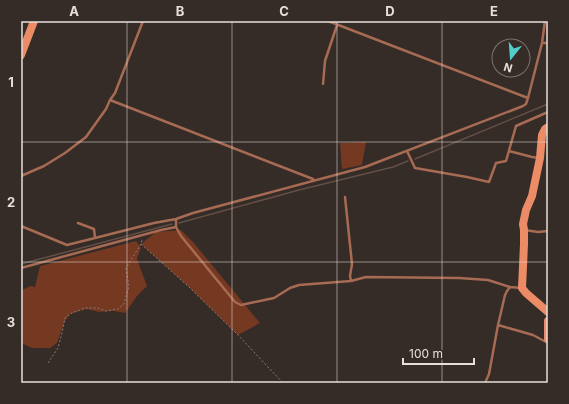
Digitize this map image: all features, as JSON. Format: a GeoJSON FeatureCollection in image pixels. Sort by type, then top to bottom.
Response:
{"type":"FeatureCollection","features":[{"type":"Feature","properties":{"kind":"street"},"geometry":{"type":"LineString","coordinates":[[21,55],[34,21]]}},
{"type":"Feature","properties":{"kind":"street"},"geometry":{"type":"LineString","coordinates":[[548,127],[542,135],[540,158],[532,196],[526,210],[523,224],[522,288],[548,312]]}},
{"type":"Feature","properties":{"kind":"street"},"geometry":{"type":"LineString","coordinates":[[548,321],[548,339]]}},
{"type":"Feature","properties":{"kind":"lane"},"geometry":{"type":"LineString","coordinates":[[21,176],[44,166],[65,153],[86,137],[106,109],[115,93],[143,21]]}},
{"type":"Feature","properties":{"kind":"lane"},"geometry":{"type":"LineString","coordinates":[[328,21],[528,98]]}},
{"type":"Feature","properties":{"kind":"lane"},"geometry":{"type":"LineString","coordinates":[[21,226],[66,245],[176,219],[193,213],[365,167],[523,106],[526,104],[528,98],[542,43],[545,21]]}},
{"type":"Feature","properties":{"kind":"lane"},"geometry":{"type":"LineString","coordinates":[[323,84],[325,61],[337,25]]}},
{"type":"Feature","properties":{"kind":"lane"},"geometry":{"type":"LineString","coordinates":[[542,43],[548,43]]}},
{"type":"Feature","properties":{"kind":"lane"},"geometry":{"type":"LineString","coordinates":[[110,100],[314,180]]}},
{"type":"Feature","properties":{"kind":"lane"},"geometry":{"type":"LineString","coordinates":[[407,151],[415,168],[489,182],[496,163],[506,161],[516,126],[548,112]]}},
{"type":"Feature","properties":{"kind":"lane"},"geometry":{"type":"LineString","coordinates":[[510,151],[540,158]]}},
{"type":"Feature","properties":{"kind":"lane"},"geometry":{"type":"LineString","coordinates":[[345,197],[352,264],[350,276],[351,281]]}},
{"type":"Feature","properties":{"kind":"lane"},"geometry":{"type":"LineString","coordinates":[[176,219],[176,227],[187,244],[235,302],[241,305],[274,298],[290,288],[299,285],[351,281],[366,277],[459,278],[488,280],[510,287],[522,288]]}},
{"type":"Feature","properties":{"kind":"lane"},"geometry":{"type":"LineString","coordinates":[[78,223],[94,229],[95,238]]}},
{"type":"Feature","properties":{"kind":"lane"},"geometry":{"type":"LineString","coordinates":[[21,268],[176,227]]}},
{"type":"Feature","properties":{"kind":"lane"},"geometry":{"type":"LineString","coordinates":[[524,230],[538,232],[548,231]]}},
{"type":"Feature","properties":{"kind":"lane"},"geometry":{"type":"LineString","coordinates":[[485,383],[489,374],[505,295],[510,287]]}},
{"type":"Feature","properties":{"kind":"lane"},"geometry":{"type":"LineString","coordinates":[[498,325],[533,335],[548,343]]}},
{"type":"Feature","properties":{"kind":"path"},"geometry":{"type":"LineString","coordinates":[[48,363],[58,348],[65,318],[72,313],[85,308],[98,308],[106,311],[118,310],[124,304],[129,286],[126,268],[141,244],[143,235]]}},
{"type":"Feature","properties":{"kind":"path"},"geometry":{"type":"LineString","coordinates":[[141,244],[189,287],[238,335],[283,383]]}},
{"type":"Feature","properties":{"kind":"shaded area"},"geometry":{"type":"Polygon","coordinates":[[[366,142],[362,165],[342,169],[340,143],[366,142]]]}},
{"type":"Feature","properties":{"kind":"shaded area"},"geometry":{"type":"Polygon","coordinates":[[[181,230],[193,242],[260,323],[238,335],[189,287],[141,244],[156,232],[181,230]]]}},
{"type":"Feature","properties":{"kind":"shaded area"},"geometry":{"type":"Polygon","coordinates":[[[136,241],[141,248],[137,259],[147,286],[137,296],[125,313],[114,311],[99,312],[86,309],[70,314],[65,321],[57,343],[50,348],[32,348],[21,343],[21,291],[30,286],[35,287],[40,266],[136,241]]]}},
{"type":"Feature","properties":{"kind":"waterway"},"geometry":{"type":"LineString","coordinates":[[415,159],[548,104]]}},
{"type":"Feature","properties":{"kind":"waterway"},"geometry":{"type":"LineString","coordinates":[[179,223],[299,190],[393,167],[408,161]]}},
{"type":"Feature","properties":{"kind":"waterway"},"geometry":{"type":"LineString","coordinates":[[21,264],[172,224]]}}]}
